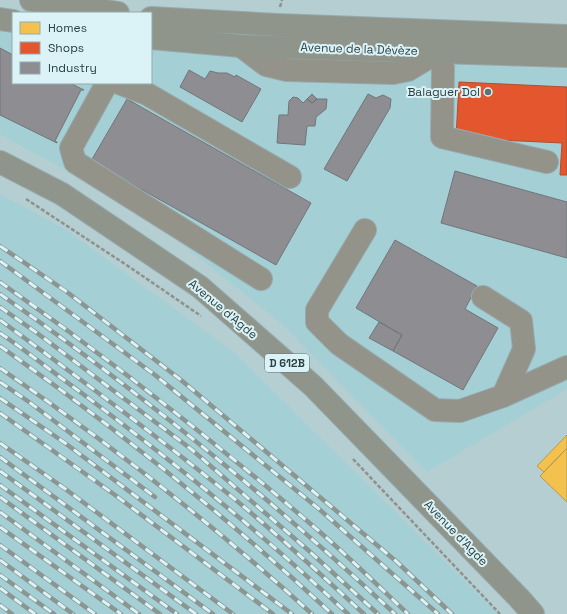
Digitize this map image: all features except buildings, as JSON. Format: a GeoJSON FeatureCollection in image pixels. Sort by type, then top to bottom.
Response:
{"type":"FeatureCollection","features":[{"type":"Feature","properties":{"kind":"main road"},"geometry":{"type":"LineString","coordinates":[[31,0],[111,12]]}},
{"type":"Feature","properties":{"kind":"main road","name":"Avenue de la Dévèze"},"geometry":{"type":"LineString","coordinates":[[152,18],[563,38]]}},
{"type":"Feature","properties":{"kind":"main road"},"geometry":{"type":"LineString","coordinates":[[0,19],[12,21]]}},
{"type":"Feature","properties":{"kind":"main road","name":"Avenue de la Dévèze"},"geometry":{"type":"LineString","coordinates":[[152,38],[241,46],[567,56]]}},
{"type":"Feature","properties":{"kind":"main road","name":"Avenue d'Agde"},"geometry":{"type":"LineString","coordinates":[[0,162],[62,194],[200,287],[313,386],[520,598],[533,614]]}},
{"type":"Feature","properties":{"kind":"street"},"geometry":{"type":"LineString","coordinates":[[527,55],[563,38]]}},
{"type":"Feature","properties":{"kind":"street"},"geometry":{"type":"LineString","coordinates":[[438,52],[443,68],[442,137],[547,162]]}},
{"type":"Feature","properties":{"kind":"street"},"geometry":{"type":"LineString","coordinates":[[106,84],[72,148],[75,162],[261,279]]}},
{"type":"Feature","properties":{"kind":"street"},"geometry":{"type":"LineString","coordinates":[[122,84],[147,94],[290,177]]}},
{"type":"Feature","properties":{"kind":"street"},"geometry":{"type":"LineString","coordinates":[[365,230],[317,310],[317,322],[339,344],[435,410],[460,411],[503,396],[567,367]]}},
{"type":"Feature","properties":{"kind":"street"},"geometry":{"type":"LineString","coordinates":[[483,297],[521,321],[524,349],[503,396]]}},
{"type":"Feature","properties":{"kind":"path"},"geometry":{"type":"LineString","coordinates":[[20,195],[131,268],[206,320]]}},
{"type":"Feature","properties":{"kind":"path"},"geometry":{"type":"LineString","coordinates":[[351,456],[500,614]]}},
{"type":"Feature","properties":{"kind":"shaded area"},"geometry":{"type":"Polygon","coordinates":[[[0,28],[12,29],[12,84],[152,84],[152,45],[241,56],[567,69],[567,389],[427,472],[281,323],[142,212],[0,134],[0,28]]]}},
{"type":"Feature","properties":{"kind":"shaded area"},"geometry":{"type":"Polygon","coordinates":[[[0,194],[65,229],[235,353],[498,614],[0,614],[0,194]]]}},
{"type":"Feature","properties":{"kind":"railway"},"geometry":{"type":"LineString","coordinates":[[0,246],[67,292],[181,380],[397,562],[452,614]]}},
{"type":"Feature","properties":{"kind":"railway"},"geometry":{"type":"LineString","coordinates":[[0,261],[155,375],[319,509],[438,614]]}},
{"type":"Feature","properties":{"kind":"railway"},"geometry":{"type":"LineString","coordinates":[[0,282],[160,400],[237,462],[325,537],[408,614]]}},
{"type":"Feature","properties":{"kind":"railway"},"geometry":{"type":"LineString","coordinates":[[0,294],[103,369],[203,447],[301,529],[395,614]]}},
{"type":"Feature","properties":{"kind":"railway"},"geometry":{"type":"LineString","coordinates":[[0,307],[37,333],[191,449],[308,550],[378,614]]}},
{"type":"Feature","properties":{"kind":"railway"},"geometry":{"type":"LineString","coordinates":[[0,320],[112,403],[240,503],[364,614]]}},
{"type":"Feature","properties":{"kind":"railway"},"geometry":{"type":"LineString","coordinates":[[0,333],[83,394],[185,473],[284,556],[348,614]]}},
{"type":"Feature","properties":{"kind":"railway"},"geometry":{"type":"LineString","coordinates":[[0,346],[86,409],[170,474],[252,543],[332,614]]}},
{"type":"Feature","properties":{"kind":"railway"},"geometry":{"type":"LineString","coordinates":[[0,368],[41,396],[121,455],[199,517],[312,614]]}},
{"type":"Feature","properties":{"kind":"railway"},"geometry":{"type":"LineString","coordinates":[[0,382],[29,402],[155,497]]}},
{"type":"Feature","properties":{"kind":"railway"},"geometry":{"type":"LineString","coordinates":[[0,398],[65,443],[292,614]]}},
{"type":"Feature","properties":{"kind":"railway"},"geometry":{"type":"LineString","coordinates":[[0,413],[115,495],[273,614]]}},
{"type":"Feature","properties":{"kind":"railway"},"geometry":{"type":"LineString","coordinates":[[0,443],[64,488],[233,614]]}},
{"type":"Feature","properties":{"kind":"railway"},"geometry":{"type":"LineString","coordinates":[[0,457],[213,614]]}},
{"type":"Feature","properties":{"kind":"railway"},"geometry":{"type":"LineString","coordinates":[[0,471],[196,614]]}},
{"type":"Feature","properties":{"kind":"railway"},"geometry":{"type":"LineString","coordinates":[[0,485],[177,614]]}},
{"type":"Feature","properties":{"kind":"railway"},"geometry":{"type":"LineString","coordinates":[[0,497],[160,614]]}},
{"type":"Feature","properties":{"kind":"railway"},"geometry":{"type":"LineString","coordinates":[[0,512],[139,614]]}},
{"type":"Feature","properties":{"kind":"railway"},"geometry":{"type":"LineString","coordinates":[[0,527],[121,614]]}},
{"type":"Feature","properties":{"kind":"railway"},"geometry":{"type":"LineString","coordinates":[[0,545],[95,614]]}},
{"type":"Feature","properties":{"kind":"railway"},"geometry":{"type":"LineString","coordinates":[[0,560],[73,614]]}},
{"type":"Feature","properties":{"kind":"railway"},"geometry":{"type":"LineString","coordinates":[[0,575],[54,614]]}},
{"type":"Feature","properties":{"kind":"railway"},"geometry":{"type":"LineString","coordinates":[[0,588],[35,614]]}},
{"type":"Feature","properties":{"kind":"railway"},"geometry":{"type":"LineString","coordinates":[[0,605],[12,614]]}},
{"type":"Feature","properties":{"kind":"place","name":"Balaguer Dol"},"geometry":{"type":"Point","coordinates":[488,92]}}]}
